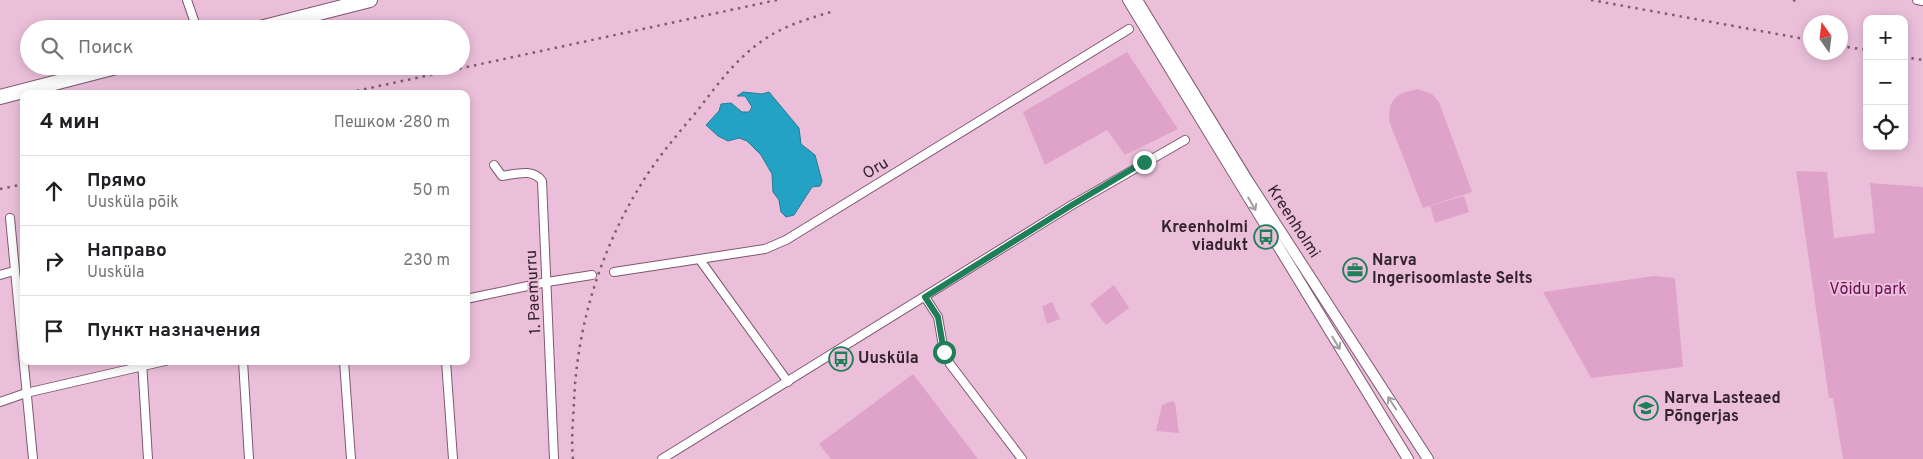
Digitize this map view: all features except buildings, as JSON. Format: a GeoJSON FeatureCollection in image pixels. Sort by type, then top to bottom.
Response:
{"type":"FeatureCollection","features":[{"type":"Feature","properties":{"kind":"highway"},"geometry":{"type":"LineString","coordinates":[[291,20],[370,0]]}},
{"type":"Feature","properties":{"kind":"highway"},"geometry":{"type":"LineString","coordinates":[[27,90],[85,75]]}},
{"type":"Feature","properties":{"kind":"highway"},"geometry":{"type":"LineString","coordinates":[[0,97],[20,92]]}},
{"type":"Feature","properties":{"kind":"main road","name":"Kreenholmi"},"geometry":{"type":"LineString","coordinates":[[1128,0],[1428,459]]}},
{"type":"Feature","properties":{"kind":"main road","name":"Kreenholmi"},"geometry":{"type":"LineString","coordinates":[[1137,0],[1175,71],[1408,459]]}},
{"type":"Feature","properties":{"kind":"main road"},"geometry":{"type":"LineString","coordinates":[[1390,430],[1404,421]]}},
{"type":"Feature","properties":{"kind":"street"},"geometry":{"type":"LineString","coordinates":[[187,0],[194,20]]}},
{"type":"Feature","properties":{"kind":"street"},"geometry":{"type":"LineString","coordinates":[[1917,0],[1923,1]]}},
{"type":"Feature","properties":{"kind":"street","name":"Oru"},"geometry":{"type":"LineString","coordinates":[[614,272],[765,249],[786,240],[1129,29]]}},
{"type":"Feature","properties":{"kind":"street"},"geometry":{"type":"LineString","coordinates":[[662,459],[1072,205],[1185,140]]}},
{"type":"Feature","properties":{"kind":"street","name":"1. Paemurru"},"geometry":{"type":"LineString","coordinates":[[494,165],[502,176],[530,173],[538,175],[542,181],[554,459]]}},
{"type":"Feature","properties":{"kind":"street"},"geometry":{"type":"LineString","coordinates":[[10,218],[20,332]]}},
{"type":"Feature","properties":{"kind":"street"},"geometry":{"type":"LineString","coordinates":[[700,260],[788,382]]}},
{"type":"Feature","properties":{"kind":"street"},"geometry":{"type":"LineString","coordinates":[[0,274],[14,271]]}},
{"type":"Feature","properties":{"kind":"street"},"geometry":{"type":"LineString","coordinates":[[470,298],[547,282],[592,275]]}},
{"type":"Feature","properties":{"kind":"street"},"geometry":{"type":"LineString","coordinates":[[925,297],[938,317],[944,352],[950,364],[1022,459]]}},
{"type":"Feature","properties":{"kind":"street"},"geometry":{"type":"LineString","coordinates":[[23,365],[33,459]]}},
{"type":"Feature","properties":{"kind":"street"},"geometry":{"type":"LineString","coordinates":[[0,402],[26,393],[138,365]]}},
{"type":"Feature","properties":{"kind":"street"},"geometry":{"type":"LineString","coordinates":[[142,365],[148,459]]}},
{"type":"Feature","properties":{"kind":"street"},"geometry":{"type":"LineString","coordinates":[[243,365],[249,459]]}},
{"type":"Feature","properties":{"kind":"street"},"geometry":{"type":"LineString","coordinates":[[344,365],[351,459]]}},
{"type":"Feature","properties":{"kind":"street"},"geometry":{"type":"LineString","coordinates":[[446,365],[452,459]]}},
{"type":"Feature","properties":{"kind":"green space"},"geometry":{"type":"Polygon","coordinates":[[[1127,52],[1178,129],[1125,155],[1107,130],[1045,165],[1023,112],[1127,52]]]}},
{"type":"Feature","properties":{"kind":"green space"},"geometry":{"type":"Polygon","coordinates":[[[1418,89],[1432,94],[1439,102],[1472,192],[1423,208],[1389,121],[1390,106],[1395,98],[1402,93],[1418,89]]]}},
{"type":"Feature","properties":{"kind":"green space","name":"Võidu park"},"geometry":{"type":"Polygon","coordinates":[[[1796,171],[1827,172],[1834,238],[1875,233],[1870,183],[1923,187],[1923,459],[1843,459],[1833,398],[1829,398],[1796,171]]]}},
{"type":"Feature","properties":{"kind":"green space"},"geometry":{"type":"Polygon","coordinates":[[[1464,196],[1469,212],[1435,223],[1430,206],[1464,196]]]}},
{"type":"Feature","properties":{"kind":"green space"},"geometry":{"type":"Polygon","coordinates":[[[1654,276],[1675,278],[1683,367],[1591,378],[1543,292],[1654,276]]]}},
{"type":"Feature","properties":{"kind":"green space"},"geometry":{"type":"Polygon","coordinates":[[[1114,285],[1129,308],[1106,325],[1090,304],[1114,285]]]}},
{"type":"Feature","properties":{"kind":"green space"},"geometry":{"type":"Polygon","coordinates":[[[1052,302],[1060,319],[1047,324],[1042,306],[1052,302]]]}},
{"type":"Feature","properties":{"kind":"green space"},"geometry":{"type":"Polygon","coordinates":[[[913,374],[978,459],[831,459],[819,444],[913,374]]]}},
{"type":"Feature","properties":{"kind":"green space"},"geometry":{"type":"Polygon","coordinates":[[[1172,401],[1175,403],[1179,433],[1156,431],[1162,405],[1172,401]]]}},
{"type":"Feature","properties":{"kind":"water"},"geometry":{"type":"Polygon","coordinates":[[[743,92],[762,94],[769,92],[799,128],[801,144],[815,155],[822,181],[820,186],[812,187],[794,215],[786,217],[781,212],[779,200],[773,192],[772,174],[761,155],[747,141],[739,138],[728,141],[718,136],[706,125],[719,111],[721,104],[731,103],[742,112],[749,112],[752,107],[745,96],[737,96],[743,92]]]}},
{"type":"Feature","properties":{"kind":"railway"},"geometry":{"type":"LineString","coordinates":[[470,66],[777,0]]}},
{"type":"Feature","properties":{"kind":"railway"},"geometry":{"type":"LineString","coordinates":[[1591,0],[1803,39]]}},
{"type":"Feature","properties":{"kind":"railway"},"geometry":{"type":"LineString","coordinates":[[1793,0],[1800,2]]}},
{"type":"Feature","properties":{"kind":"railway"},"geometry":{"type":"LineString","coordinates":[[573,459],[572,431],[576,372],[587,312],[606,253],[633,198],[667,148],[735,64],[762,41],[778,31],[804,20],[831,12]]}},
{"type":"Feature","properties":{"kind":"railway"},"geometry":{"type":"LineString","coordinates":[[1848,47],[1863,49]]}},
{"type":"Feature","properties":{"kind":"railway"},"geometry":{"type":"LineString","coordinates":[[1908,58],[1923,60]]}},
{"type":"Feature","properties":{"kind":"railway"},"geometry":{"type":"LineString","coordinates":[[361,90],[430,75]]}},
{"type":"Feature","properties":{"kind":"railway"},"geometry":{"type":"LineString","coordinates":[[0,189],[20,185]]}},
{"type":"Feature","properties":{"kind":"place","name":"Kreenholmi viadukt"},"geometry":{"type":"Point","coordinates":[1266,237]}},
{"type":"Feature","properties":{"kind":"place","name":"Narva Ingerisoomlaste Selts"},"geometry":{"type":"Point","coordinates":[1355,270]}},
{"type":"Feature","properties":{"kind":"place","name":"Uusküla"},"geometry":{"type":"Point","coordinates":[841,359]}},
{"type":"Feature","properties":{"kind":"place","name":"Narva Lasteaed Põngerjas"},"geometry":{"type":"Point","coordinates":[1646,408]}},
{"type":"Feature","properties":{"kind":"route"},"geometry":{"type":"LineString","coordinates":[[944,352],[942,328],[934,309],[925,297],[1144,162]]}}]}
